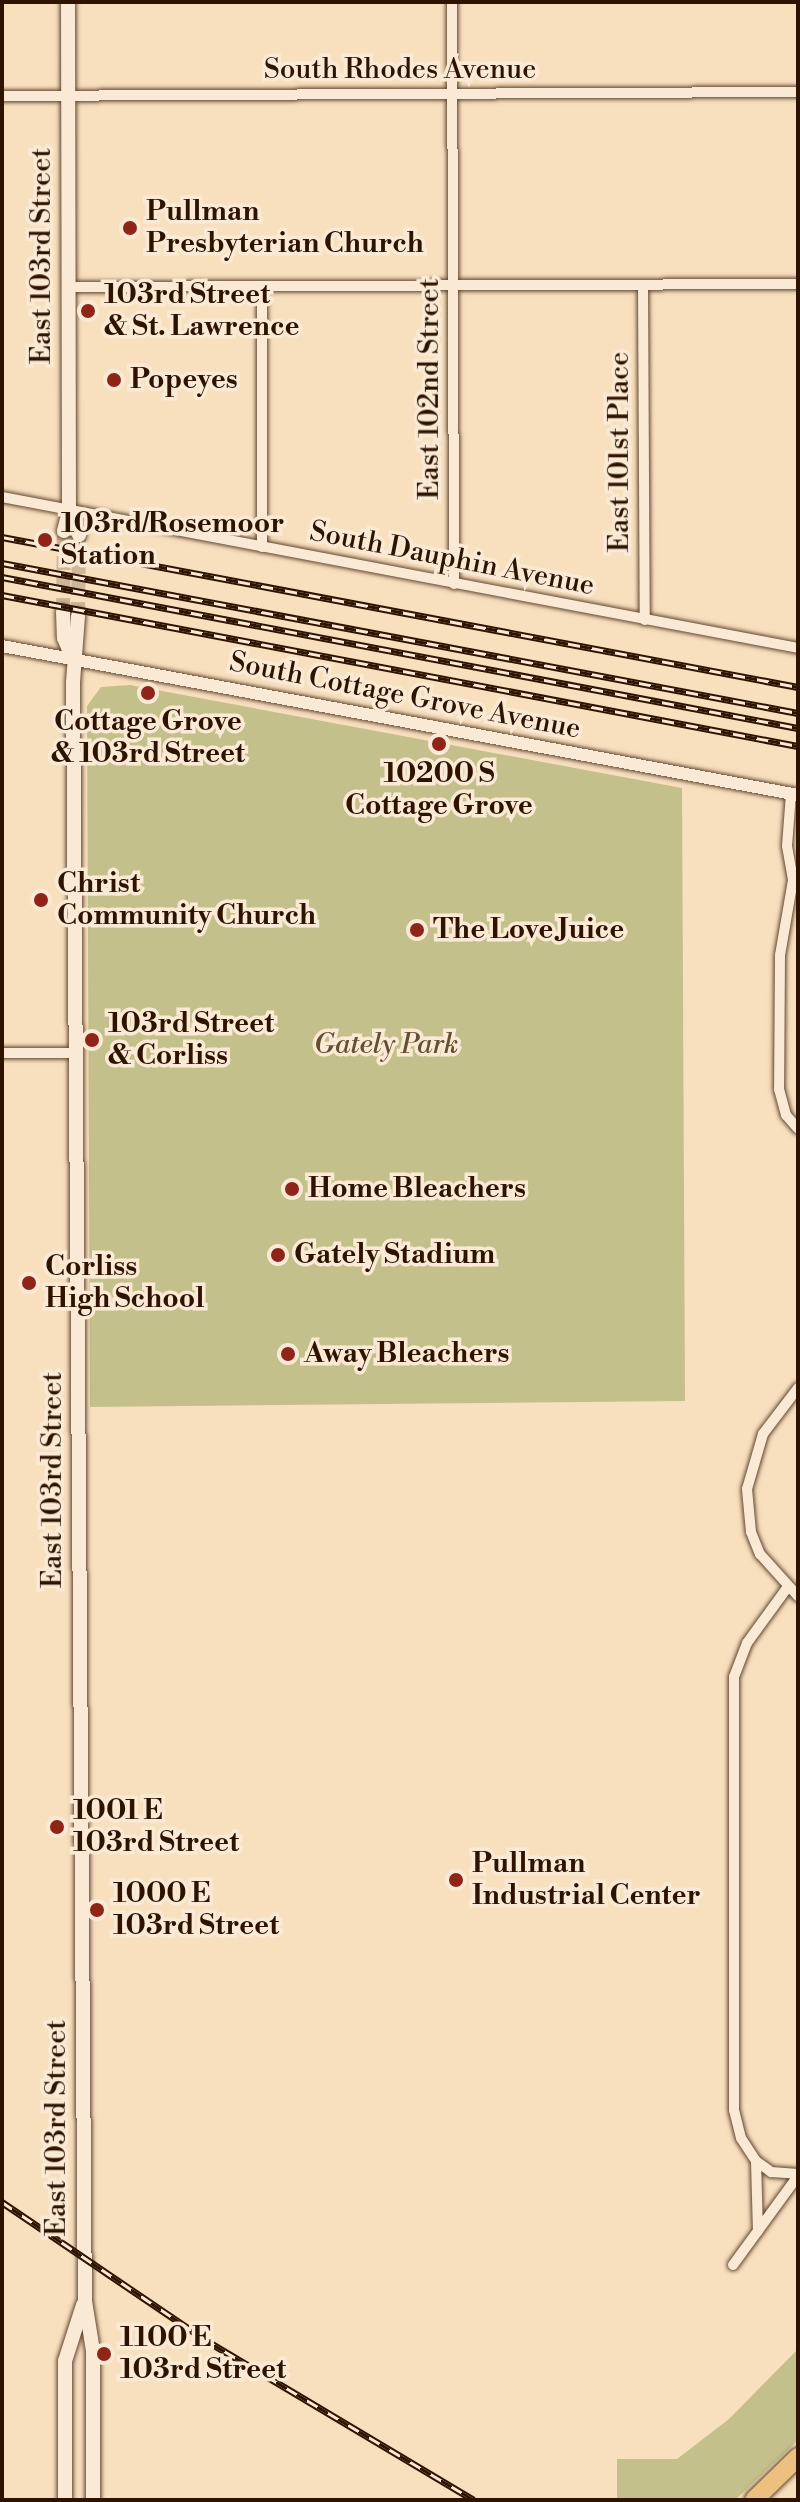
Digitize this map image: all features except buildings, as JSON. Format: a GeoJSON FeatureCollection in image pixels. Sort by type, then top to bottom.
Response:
{"type":"FeatureCollection","features":[{"type":"Feature","properties":{"kind":"highway"},"geometry":{"type":"LineString","coordinates":[[754,2500],[798,2457]]}},
{"type":"Feature","properties":{"kind":"main road","name":"East 103rd Street"},"geometry":{"type":"LineString","coordinates":[[68,2],[71,533]]}},
{"type":"Feature","properties":{"kind":"main road","name":"East 103rd Street"},"geometry":{"type":"LineString","coordinates":[[70,614],[64,638],[73,659],[85,2301],[93,2351],[93,2500]]}},
{"type":"Feature","properties":{"kind":"main road","name":"East 103rd Street"},"geometry":{"type":"LineString","coordinates":[[65,2500],[65,2361],[85,2301]]}},
{"type":"Feature","properties":{"kind":"street","name":"East 102nd Street"},"geometry":{"type":"LineString","coordinates":[[452,2],[454,584]]}},
{"type":"Feature","properties":{"kind":"street","name":"South Rhodes Avenue"},"geometry":{"type":"LineString","coordinates":[[2,96],[798,92]]}},
{"type":"Feature","properties":{"kind":"street"},"geometry":{"type":"LineString","coordinates":[[68,287],[798,284]]}},
{"type":"Feature","properties":{"kind":"street","name":"East 101st Place"},"geometry":{"type":"LineString","coordinates":[[643,285],[645,620]]}},
{"type":"Feature","properties":{"kind":"street"},"geometry":{"type":"LineString","coordinates":[[262,286],[262,547]]}},
{"type":"Feature","properties":{"kind":"street","name":"South Dauphin Avenue"},"geometry":{"type":"LineString","coordinates":[[2,497],[798,648]]}},
{"type":"Feature","properties":{"kind":"street","name":"South Cottage Grove Avenue"},"geometry":{"type":"LineString","coordinates":[[2,646],[794,795]]}},
{"type":"Feature","properties":{"kind":"street"},"geometry":{"type":"LineString","coordinates":[[794,795],[787,846],[795,860],[778,978],[779,1089],[786,1115],[798,1129]]}},
{"type":"Feature","properties":{"kind":"street"},"geometry":{"type":"LineString","coordinates":[[2,1053],[75,1053]]}},
{"type":"Feature","properties":{"kind":"street"},"geometry":{"type":"LineString","coordinates":[[798,1388],[763,1434],[747,1489],[751,1532],[760,1554],[787,1588],[798,1596]]}},
{"type":"Feature","properties":{"kind":"street"},"geometry":{"type":"LineString","coordinates":[[733,2265],[798,2175],[771,2172],[756,2161],[741,2138],[734,2110],[734,1677],[747,1643],[787,1588]]}},
{"type":"Feature","properties":{"kind":"street"},"geometry":{"type":"LineString","coordinates":[[756,2161],[758,2231]]}},
{"type":"Feature","properties":{"kind":"green space","name":"Gately Park"},"geometry":{"type":"Polygon","coordinates":[[[130,685],[682,788],[685,1401],[90,1407],[87,706],[101,687],[130,685]]]}},
{"type":"Feature","properties":{"kind":"green space"},"geometry":{"type":"Polygon","coordinates":[[[798,2349],[798,2440],[735,2500],[617,2500],[617,2459],[677,2459],[729,2419],[798,2349]]]}},
{"type":"Feature","properties":{"kind":"tunnel"},"geometry":{"type":"LineString","coordinates":[[63,612],[64,531]]}},
{"type":"Feature","properties":{"kind":"tunnel"},"geometry":{"type":"LineString","coordinates":[[78,616],[79,535]]}},
{"type":"Feature","properties":{"kind":"railway"},"geometry":{"type":"LineString","coordinates":[[2,537],[798,687]]}},
{"type":"Feature","properties":{"kind":"railway"},"geometry":{"type":"LineString","coordinates":[[2,563],[798,713]]}},
{"type":"Feature","properties":{"kind":"railway"},"geometry":{"type":"LineString","coordinates":[[2,577],[798,728]]}},
{"type":"Feature","properties":{"kind":"railway"},"geometry":{"type":"LineString","coordinates":[[2,595],[798,746]]}},
{"type":"Feature","properties":{"kind":"railway"},"geometry":{"type":"LineString","coordinates":[[2,2202],[204,2339],[474,2500]]}},
{"type":"Feature","properties":{"kind":"place","name":"Pullman Presbyterian Church"},"geometry":{"type":"Point","coordinates":[130,228]}},
{"type":"Feature","properties":{"kind":"place","name":"103rd Street & St. Lawrence"},"geometry":{"type":"Point","coordinates":[88,311]}},
{"type":"Feature","properties":{"kind":"place","name":"Popeyes"},"geometry":{"type":"Point","coordinates":[114,380]}},
{"type":"Feature","properties":{"kind":"place","name":"103rd/Rosemoor Station"},"geometry":{"type":"Point","coordinates":[45,540]}},
{"type":"Feature","properties":{"kind":"place","name":"Cottage Grove & 103rd Street"},"geometry":{"type":"Point","coordinates":[148,693]}},
{"type":"Feature","properties":{"kind":"place","name":"10200 S Cottage Grove"},"geometry":{"type":"Point","coordinates":[439,744]}},
{"type":"Feature","properties":{"kind":"place","name":"Christ Community Church"},"geometry":{"type":"Point","coordinates":[41,900]}},
{"type":"Feature","properties":{"kind":"place","name":"The Love Juice"},"geometry":{"type":"Point","coordinates":[417,930]}},
{"type":"Feature","properties":{"kind":"place","name":"103rd Street & Corliss"},"geometry":{"type":"Point","coordinates":[92,1040]}},
{"type":"Feature","properties":{"kind":"place","name":"Home Bleachers"},"geometry":{"type":"Point","coordinates":[292,1189]}},
{"type":"Feature","properties":{"kind":"place","name":"Gately Stadium"},"geometry":{"type":"Point","coordinates":[278,1255]}},
{"type":"Feature","properties":{"kind":"place","name":"Corliss High School"},"geometry":{"type":"Point","coordinates":[29,1283]}},
{"type":"Feature","properties":{"kind":"place","name":"Away Bleachers"},"geometry":{"type":"Point","coordinates":[288,1354]}},
{"type":"Feature","properties":{"kind":"place","name":"1001 E 103rd Street"},"geometry":{"type":"Point","coordinates":[57,1827]}},
{"type":"Feature","properties":{"kind":"place","name":"Pullman Industrial Center"},"geometry":{"type":"Point","coordinates":[456,1880]}},
{"type":"Feature","properties":{"kind":"place","name":"1000 E 103rd Street"},"geometry":{"type":"Point","coordinates":[97,1910]}},
{"type":"Feature","properties":{"kind":"place","name":"1100 E 103rd Street"},"geometry":{"type":"Point","coordinates":[104,2354]}}]}
